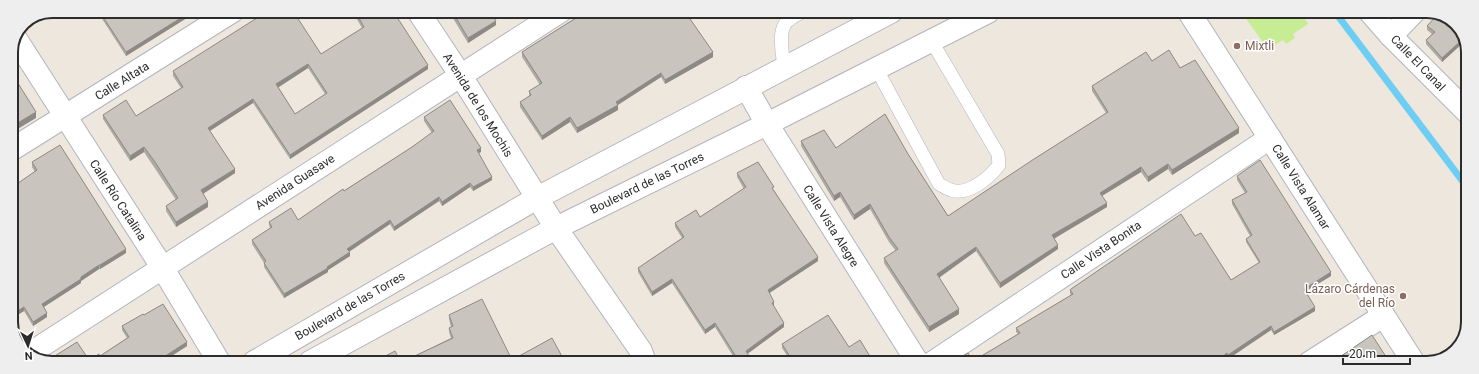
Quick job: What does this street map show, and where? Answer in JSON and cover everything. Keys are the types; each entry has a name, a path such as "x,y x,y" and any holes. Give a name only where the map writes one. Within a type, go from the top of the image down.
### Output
{"street":[{"name":"Calle Altata","path":"18,146 222,18"},
{"name":"Avenida de los Mochis","path":"423,18 461,76 556,228 642,356"},
{"name":"Avenida Guasave","path":"34,351 550,18"},
{"name":"Boulevard de las Torres","path":"264,356 537,198 880,18"},
{"name":"Boulevard de las Torres","path":"321,356 556,228 767,124 976,18"},
{"name":"Calle Vista Alamar","path":"1193,18 1409,356"},
{"name":"Calle El Canal","path":"1375,18 1391,36 1461,106"},
{"path":"1391,36 1408,18"},
{"name":"Calle Río Catalina","path":"19,44 162,267 215,356"},
{"name":"Calle Vista Alegre","path":"746,88 767,124 914,356"},
{"name":"Calle Vista Bonita","path":"943,356 1270,138"},
{"path":"1320,356 1383,316"}],"lane":[{"path":"784,68 781,39 785,24 792,18"},
{"path":"876,68 939,184 951,190 968,190 992,174 999,165 998,154 931,40"}],"green space":[{"path":"1245,18 1304,18 1308,24 1293,34 1295,38 1286,44 1283,40 1268,49"}],"building":[{"path":"104,18 181,18 126,52"},
{"path":"257,18 298,18 321,54 364,27 359,18 398,18 428,65 290,155 253,99 208,128 235,169 201,190 208,202 176,222 166,206 178,198 155,162 144,147 130,156 103,115 126,100 136,116 183,87 173,71","holes":["308,64 327,93 295,114 276,84"]},
{"path":"456,18 494,18 496,21 468,38"},
{"path":"576,18 689,18 713,52 665,80 661,73 616,102 618,105 577,128 570,117 542,136 520,102 531,95 529,91 542,83 522,52"},
{"path":"1433,19 1440,21 1453,30 1460,42 1442,58 1426,40 1435,32 1427,26"},
{"path":"1169,50 1180,68 1195,60 1239,128 1172,170 1168,164 1148,177 1141,167 1100,193 1107,203 1052,235 1058,245 1000,283 976,247 937,274 959,309 929,327 884,258 898,249 889,237 870,204 854,215 840,192 834,196 801,141 824,130 836,148 885,114 908,154 948,216 1108,112 1092,86 1146,52 1152,61"},
{"path":"18,83 36,112 18,123"},
{"path":"450,100 481,148 477,150 492,177 473,187 470,183 442,202 439,197 394,227 390,220 347,249 350,252 327,267 328,268 284,294 264,263 266,261 252,240 272,227 269,222 291,208 298,220 343,189 344,191 412,147 434,131 424,117"},
{"path":"60,145 126,249 99,265 81,277 81,279 42,304 47,313 33,322 24,307 18,311 18,183 37,170 32,162"},
{"path":"1260,160 1331,272 1304,289 1315,307 1274,332 1271,326 1228,355 1227,353 1223,356 981,356 1020,333 1016,328 1073,294 1070,290 1071,289 1181,214 1195,236 1201,233 1231,280 1260,262 1246,239 1252,235 1232,200 1247,192 1237,176"},
{"path":"758,162 774,187 772,188 818,257 768,290 774,302 772,303 784,323 746,351 749,356 733,356 735,355 715,323 705,330 672,279 652,292 638,268 684,237 675,223 696,210 700,217 746,187 737,173"},
{"path":"482,299 510,356 415,356 453,338 449,328 453,326 449,315"},
{"path":"163,304 187,342 165,356 100,356 129,337 122,326 143,314 144,315"},
{"path":"828,315 849,347 860,340 870,356 790,356 782,344"},
{"path":"1372,335 1386,356 1341,356"},
{"path":"552,338 562,356 519,356"},
{"path":"77,342 86,356 55,356"},
{"path":"395,351 398,356 385,356"},
{"path":"968,353 970,356 963,356"}],"waterway":[{"path":"1340,18 1461,179"}],"place":[{"name":"Mixtli","path":"1237,46"},
{"name":"Lázaro Cárdenas del Río","path":"1403,296"}]}
